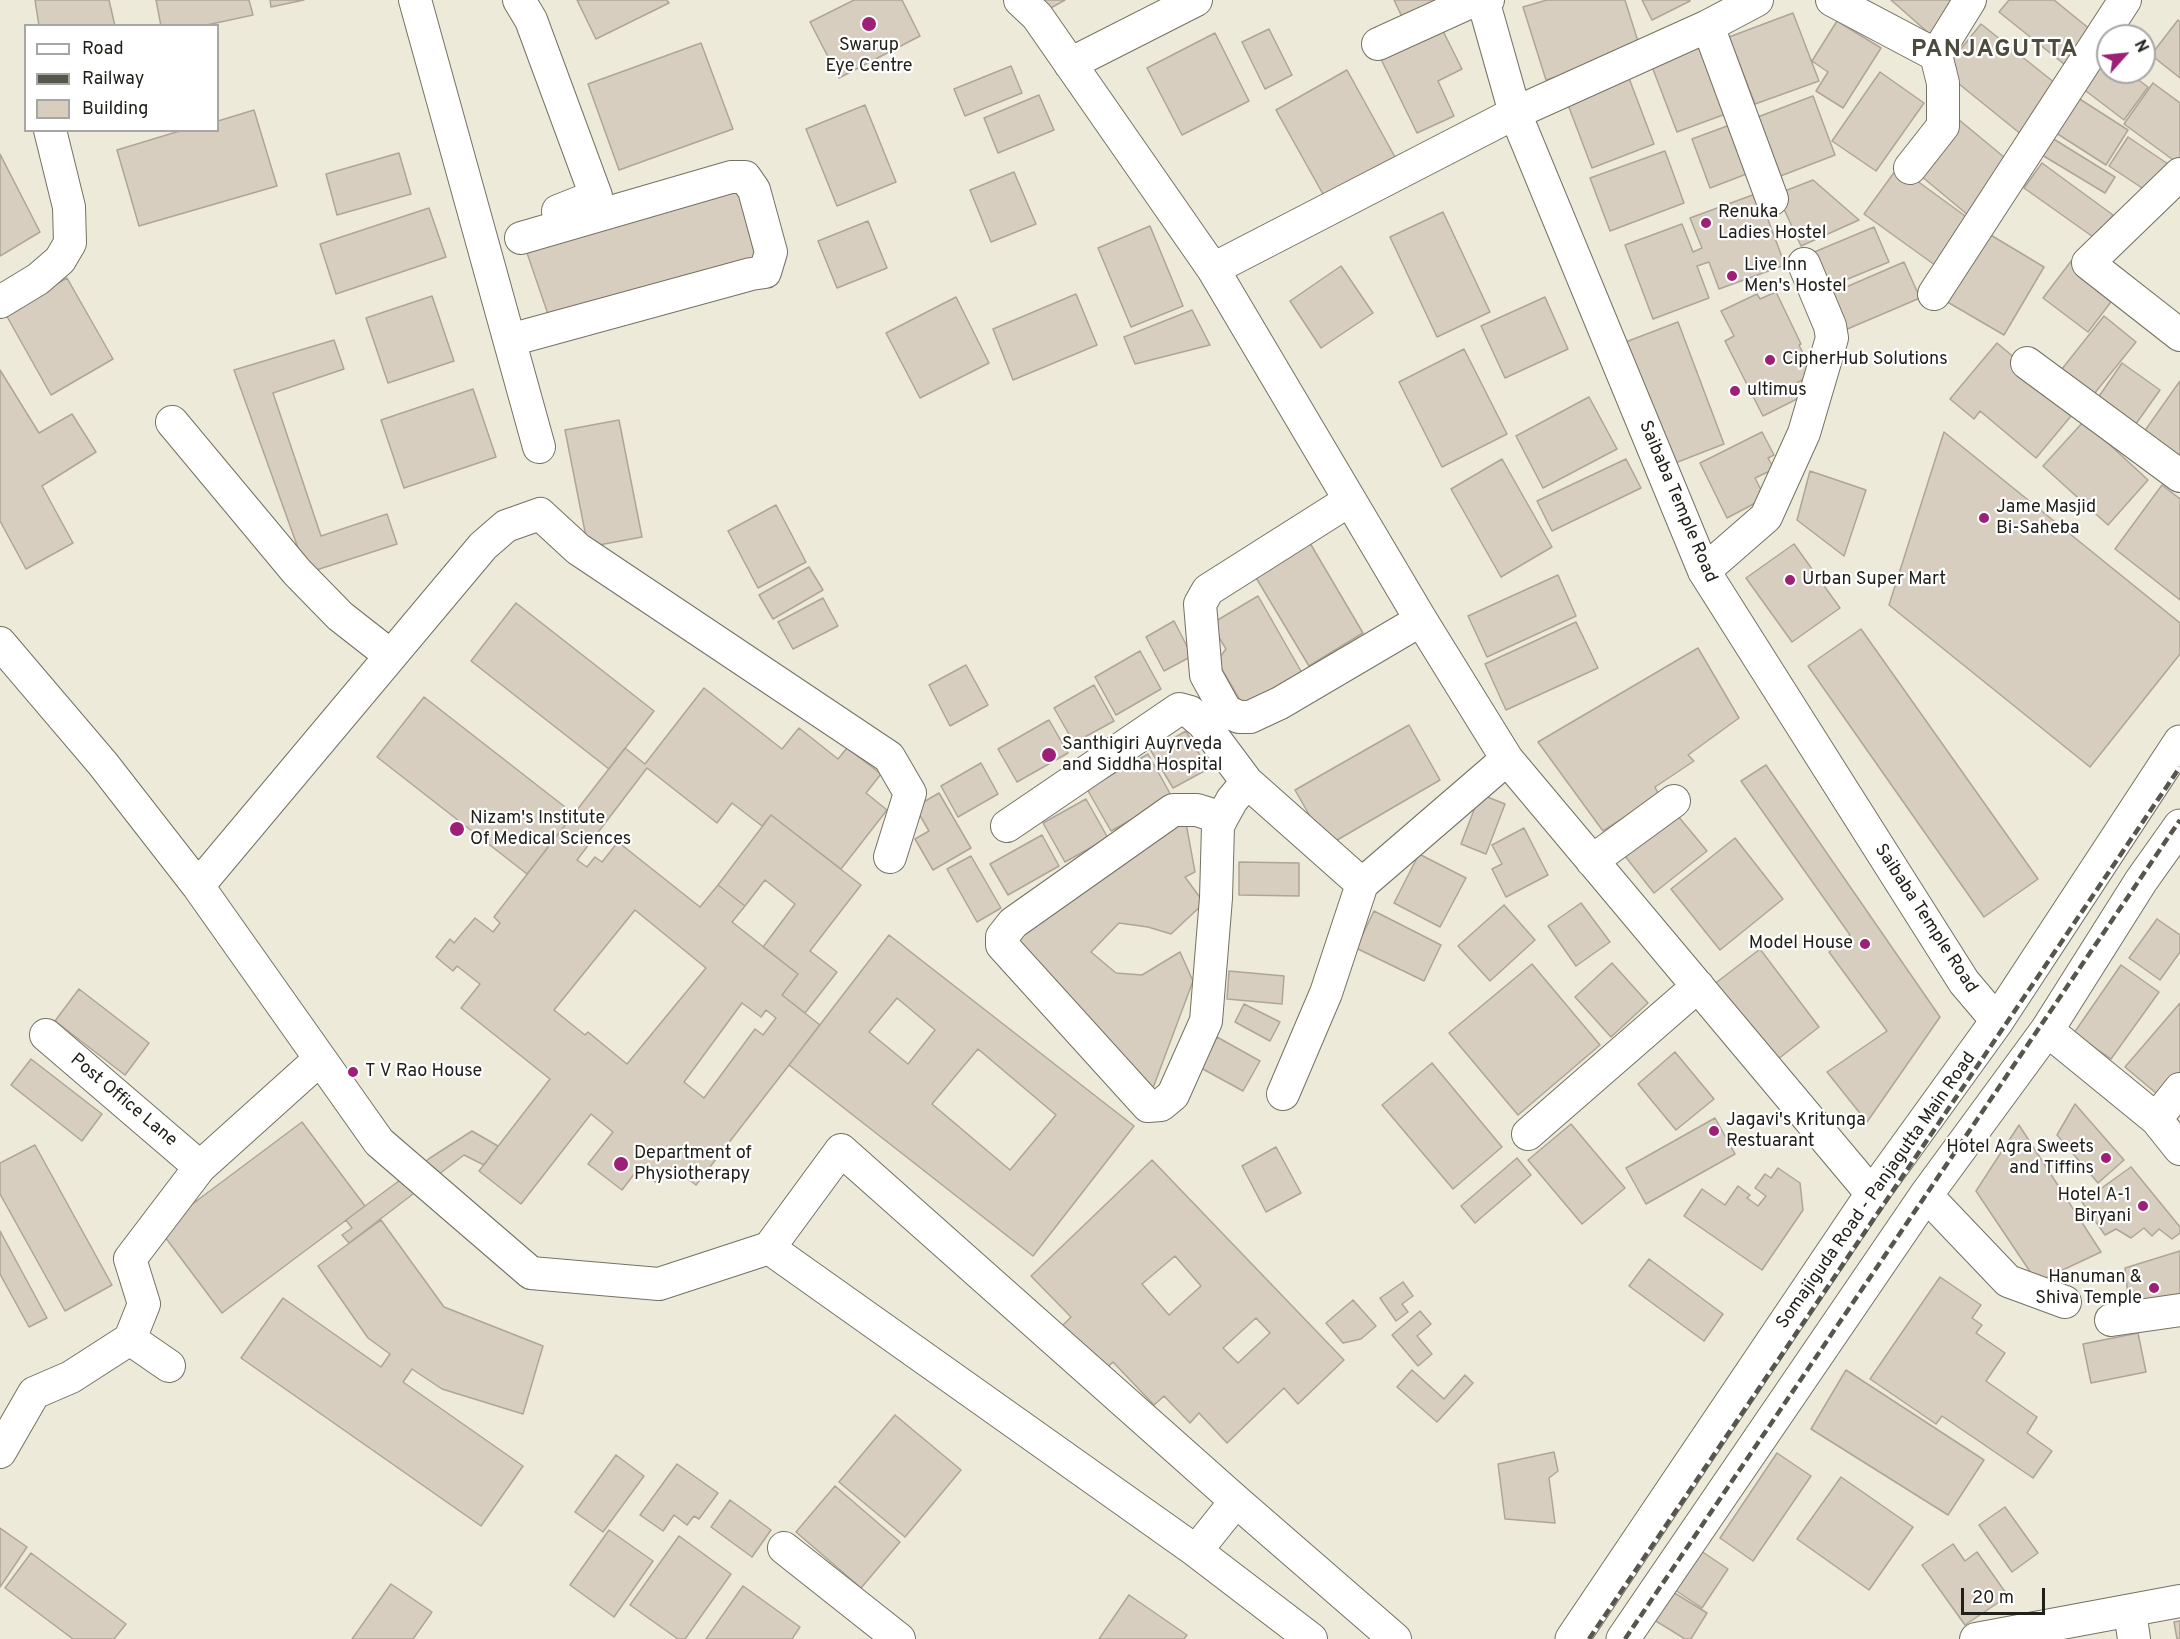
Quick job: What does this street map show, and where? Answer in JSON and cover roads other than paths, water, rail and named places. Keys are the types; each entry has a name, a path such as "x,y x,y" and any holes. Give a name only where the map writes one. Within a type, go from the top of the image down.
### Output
{"highway":[{"name":"Somajiguda Road - Panjagutta Main Road","path":"1572,1639 1872,1194 1997,1021 2180,742"},
{"path":"1623,1639 1926,1195 2047,1030 2141,881 2180,826"}],"street":[{"path":"415,0 539,447"},
{"path":"482,242 596,196 531,20 519,0"},
{"path":"1020,0 1037,16 1213,269 1421,620 1507,759 1872,1194"},
{"path":"1070,64 1196,0"},
{"path":"1213,269 1515,114 1708,26 1757,0"},
{"path":"1832,0 1936,55"},
{"path":"1910,168 1943,126 1943,83 1936,55 1970,0"},
{"path":"1934,294 2125,0"},
{"path":"1378,44 1466,4 1485,1"},
{"name":"Saibaba Temple Road","path":"1485,1 1515,114 1704,571 1964,982 1997,1021"},
{"path":"1708,26 1772,199"},
{"path":"0,302 38,279 60,260 70,243 69,207 50,132"},
{"path":"2180,174 2088,263 2180,335"},
{"path":"510,340 751,273 765,272 771,252 754,190 745,177 731,177 520,238"},
{"path":"1704,571 1766,517 1804,433 1832,338 1830,326 1804,264"},
{"path":"2027,363 2180,476"},
{"path":"172,422 297,572 340,616 391,656"},
{"path":"1350,500 1208,590 1200,604 1206,675 1226,711 1239,717 1250,717 1280,704 1421,620"},
{"path":"198,886 483,546 506,526 540,514 578,549 889,758 910,793 890,857"},
{"path":"0,643 103,764 198,886 379,1142 531,1273 659,1284 769,1248 841,1150 1395,1639"},
{"path":"1007,826 1179,709 1190,712 1203,723 1247,782 1362,884"},
{"path":"1283,1094 1326,993 1362,884 1507,759"},
{"path":"1222,818 1197,810 1173,810 1013,923 1002,937 1002,945 1148,1106 1161,1105 1173,1095 1206,1021 1216,898 1218,826 1232,800 1247,782"},
{"path":"1592,861 1674,801"},
{"path":"1528,1134 1698,986"},
{"path":"2047,1030 2156,1119 2180,1149"},
{"name":"Post Office Lane","path":"46,1035 200,1167"},
{"path":"0,1452 34,1393 71,1377 130,1339 144,1304 130,1259 200,1167 320,1059"},
{"path":"2156,1119 2180,1089"},
{"path":"1926,1195 2008,1281 2065,1302"},
{"path":"769,1248 1196,1551 1311,1639"},
{"path":"2111,1320 2180,1310"},
{"path":"130,1339 169,1366"},
{"path":"1196,1551 1236,1501"},
{"path":"784,1548 899,1639"},
{"path":"1976,1639 2132,1625 2180,1601"}],"railway":[{"path":"1589,1639 2180,767"},
{"path":"1625,1639 2180,820"}],"place":[{"name":"Swarup Eye Centre","path":"869,24"},
{"name":"Renuka Ladies Hostel","path":"1706,223"},
{"name":"Live Inn Men's Hostel","path":"1732,276"},
{"name":"CipherHub Solutions","path":"1770,360"},
{"name":"ultimus","path":"1735,391"},
{"name":"Jame Masjid Bi-Saheba","path":"1984,518"},
{"name":"Urban Super Mart","path":"1790,580"},
{"name":"Santhigiri Auyrveda and Siddha Hospital","path":"1049,755"},
{"name":"Nizam's Institute Of Medical Sciences","path":"457,829"},
{"name":"Model House","path":"1865,944"},
{"name":"T V Rao House","path":"353,1072"},
{"name":"Jagavi's Kritunga Restuarant","path":"1714,1131"},
{"name":"Hotel Agra Sweets and Tiffins","path":"2106,1158"},
{"name":"Department of Physiotherapy","path":"621,1164"},
{"name":"Hotel A-1 Biryani","path":"2143,1206"},
{"name":"Hanuman & Shiva Temple","path":"2154,1288"}],"district":[{"name":"PANJAGUTTA","path":"1995,51"}]}
